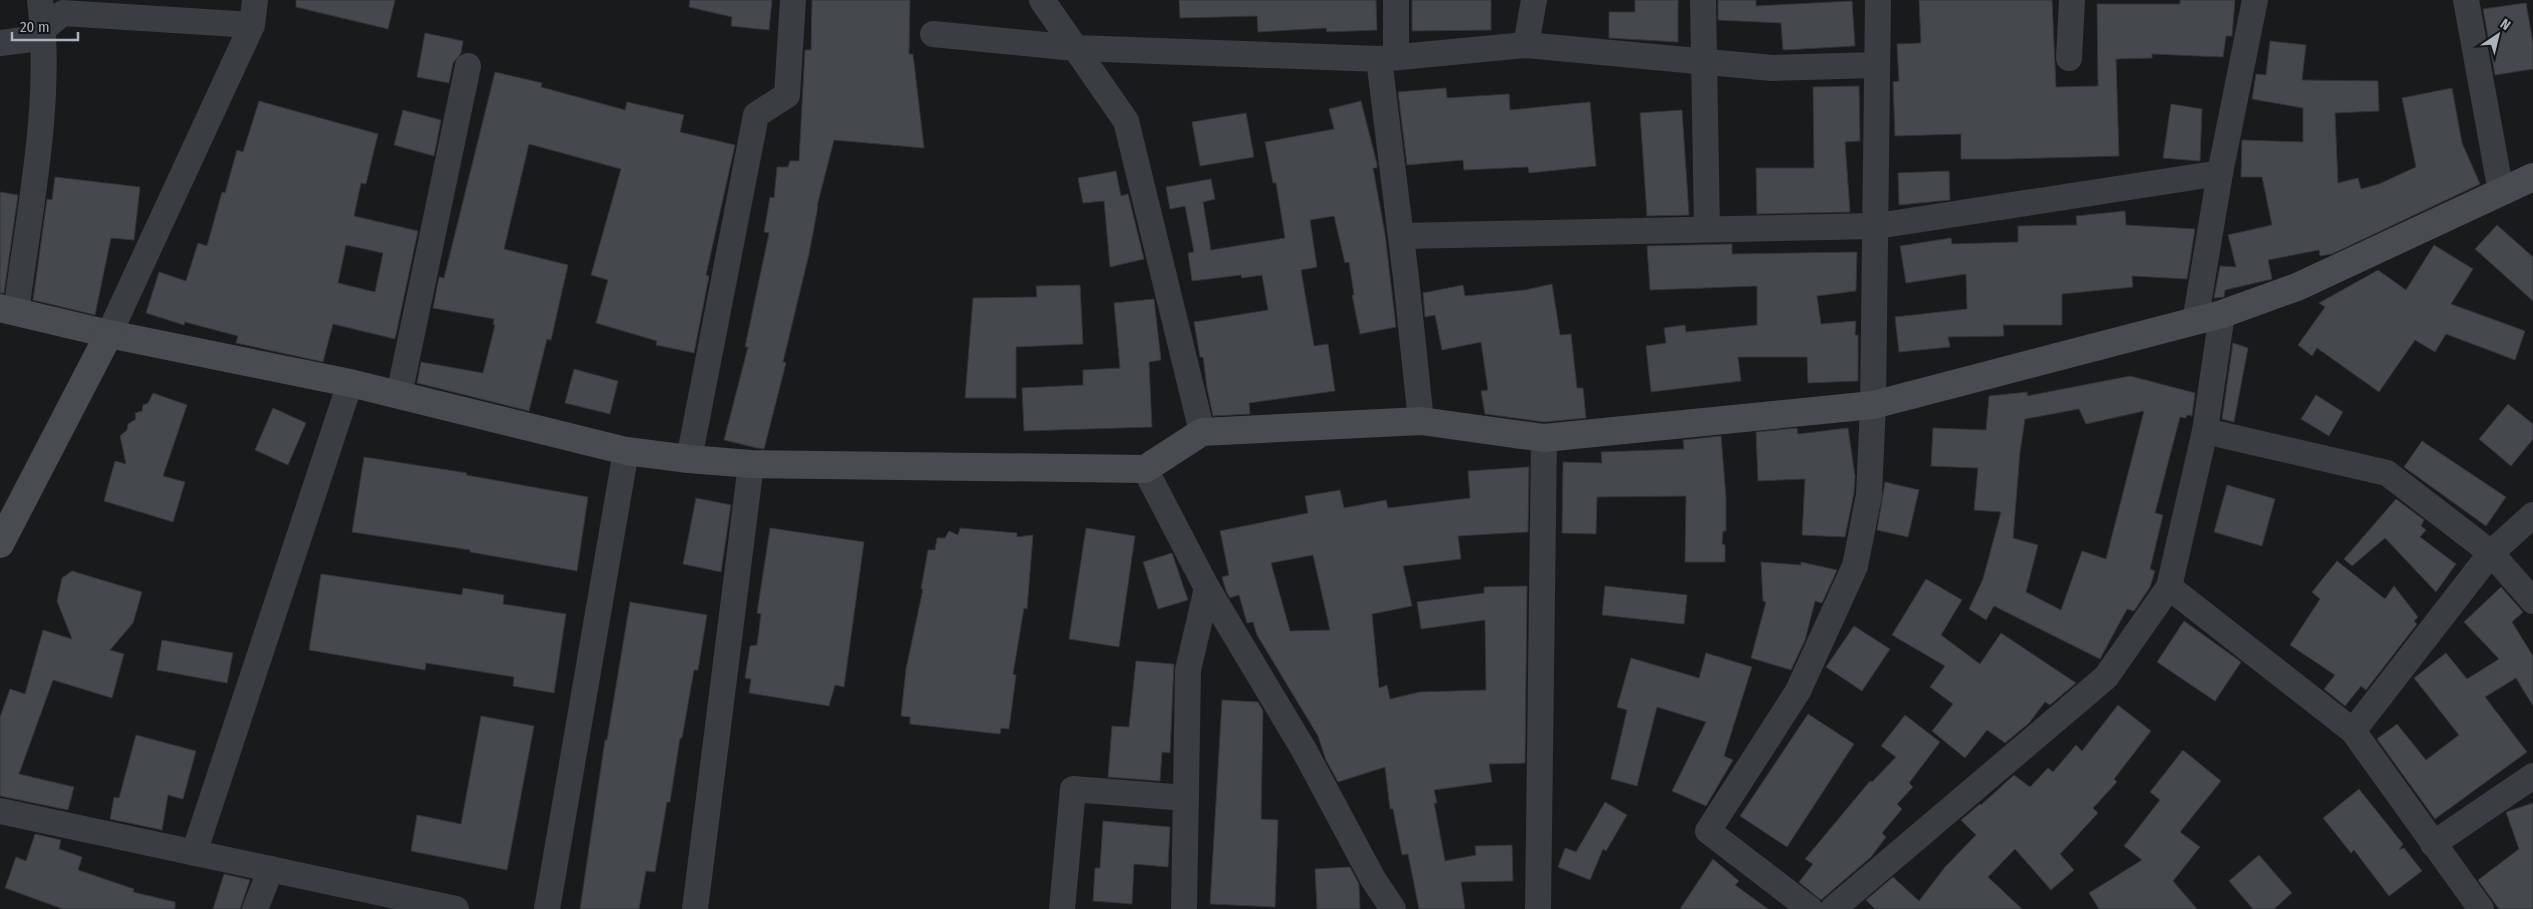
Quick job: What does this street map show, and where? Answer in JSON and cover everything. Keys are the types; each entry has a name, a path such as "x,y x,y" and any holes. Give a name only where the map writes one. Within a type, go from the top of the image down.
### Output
{"street":[{"path":"40,0 44,29 40,124 8,310 109,334 350,383 626,451 751,464 1145,470 1202,432 1421,421 1544,438 1873,405 2222,314 2297,286 2533,177"},
{"path":"689,459 756,115 787,95 793,0"},
{"path":"1042,0 1126,120 1202,432"},
{"path":"1396,0 1388,58 1401,236 1421,421"},
{"path":"1526,45 1534,0"},
{"path":"1703,0 1707,229"},
{"path":"1810,909 1708,831 1798,691 1855,566 1869,495 1873,405 1877,226 1876,65 1878,0"},
{"path":"2069,58 2072,0"},
{"path":"2195,322 2220,173 2256,0"},
{"path":"2466,0 2501,192"},
{"path":"0,43 31,39 63,13 254,12 109,334 0,544"},
{"path":"933,34 1075,48 1388,58 1526,45 1772,68 1876,65"},
{"path":"399,395 468,66"},
{"path":"1401,236 1877,226 2220,173"},
{"path":"1833,909 2106,677 2169,587 2205,431 2222,314"},
{"path":"194,853 350,383"},
{"path":"2205,431 2387,472 2492,553 2533,601"},
{"path":"1538,909 1544,438"},
{"path":"547,909 626,451"},
{"path":"695,909 751,464"},
{"path":"1145,470 1207,588 1304,750 1373,879 1393,909"},
{"path":"2353,731 2492,553 2533,515"},
{"path":"2169,587 2353,731 2481,909"},
{"path":"1184,909 1188,670 1207,588"},
{"path":"2433,844 2533,776"},
{"path":"1062,909 1073,789 1186,798"},
{"path":"0,811 456,909"},
{"path":"255,909 271,869"}],"building":[{"path":"296,0 395,0 388,29 296,7"},
{"path":"690,0 772,0 769,30 731,26 732,17 689,7"},
{"path":"812,0 910,0 909,54 913,54 924,148 834,140 817,206 809,254 783,362 786,363 764,449 724,440 748,347 745,347 769,233 764,232 770,197 774,198 777,167 788,167 790,161 799,161 805,50 811,50"},
{"path":"1179,0 1376,0 1377,30 1327,32 1326,28 1258,32 1257,16 1180,18"},
{"path":"1412,0 1491,0 1491,30 1412,31"},
{"path":"1635,0 1678,0 1678,42 1609,38 1609,12 1635,12"},
{"path":"1718,0 1756,0 1756,6 1852,1 1855,46 1783,50 1781,23 1718,20"},
{"path":"1919,0 2052,0 2056,87 2098,86 2097,4 2180,4 2180,0 2235,0 2232,36 2226,36 2223,57 2152,54 2152,58 2116,59 2119,156 1961,159 1961,134 1895,136 1893,82 1899,81 1897,44 1921,43"},
{"path":"2526,3 2533,43 2533,69 2495,75 2483,9"},
{"path":"425,33 463,41 461,53 453,63 449,83 417,77"},
{"path":"2270,41 2306,45 2302,80 2378,81 2379,111 2335,113 2338,183 2358,178 2361,189 2379,184 2416,167 2402,98 2452,88 2462,143 2480,184 2332,254 2320,256 2319,250 2268,260 2272,279 2225,290 2224,297 2214,298 2220,266 2236,267 2228,235 2272,225 2262,177 2241,177 2242,140 2303,142 2303,108 2252,99 2256,74 2266,75"},
{"path":"495,72 542,83 541,87 625,110 627,102 684,115 680,132 735,145 706,275 709,276 694,353 656,345 657,341 596,323 608,280 591,275 621,169 529,144 504,249 568,265 551,340 547,339 529,411 417,383 421,362 483,373 495,325 493,325 494,319 433,308 439,277 444,278"},
{"path":"1859,86 1860,141 1845,142 1850,212 1757,214 1756,168 1814,168 1813,87"},
{"path":"1446,88 1447,98 1509,94 1510,110 1590,102 1596,166 1529,173 1528,167 1464,170 1463,160 1407,165 1398,92"},
{"path":"259,101 378,134 366,184 361,183 354,216 418,231 395,339 333,324 323,362 236,343 238,336 185,322 184,325 146,313 159,272 186,281 198,243 207,246 222,192 225,193 237,150 243,152","holes":["346,245 383,253 375,292 338,283"]},
{"path":"1361,101 1377,164 1377,168 1373,168 1385,234 1396,327 1360,334 1352,295 1354,295 1349,262 1345,263 1334,216 1310,220 1317,267 1301,270 1314,346 1328,344 1335,391 1249,403 1250,414 1213,416 1203,357 1200,357 1194,322 1268,310 1262,275 1242,278 1241,275 1192,281 1188,253 1194,252 1185,206 1170,209 1166,187 1211,179 1215,199 1203,202 1211,250 1285,238 1276,183 1273,183 1265,142 1334,129 1329,109"},
{"path":"2171,104 2202,109 2200,161 2163,158"},
{"path":"403,110 441,120 434,156 394,145"},
{"path":"1682,110 1689,215 1647,216 1640,113"},
{"path":"1246,113 1254,157 1200,166 1192,122"},
{"path":"1116,171 1121,196 1128,194 1144,259 1110,267 1104,201 1083,203 1078,178"},
{"path":"1949,171 1950,200 1899,205 1898,173"},
{"path":"55,177 140,187 134,240 111,238 95,315 33,300 47,199 52,200"},
{"path":"0,192 18,195 4,293 0,293"},
{"path":"2125,211 2126,225 2195,229 2187,279 2132,276 2133,287 2062,294 2062,325 2003,325 2004,336 1948,337 1950,347 1899,352 1895,317 1967,309 1966,274 1906,283 1900,246 1951,238 1952,244 2018,242 2018,226 2077,225 2076,216"},
{"path":"2497,225 2533,257 2533,301 2475,249"},
{"path":"1732,244 1732,254 1857,252 1856,291 1817,296 1821,324 1856,321 1855,335 1858,335 1858,381 1808,383 1807,357 1738,357 1741,381 1651,392 1646,346 1666,343 1664,328 1685,325 1686,332 1757,325 1757,286 1650,290 1647,246"},
{"path":"2434,245 2473,269 2451,304 2525,331 2515,360 2446,334 2435,352 2415,340 2379,392 2317,348 2312,356 2298,345 2325,307 2319,303 2378,270 2406,290"},
{"path":"1552,284 1560,335 1571,334 1577,388 1583,388 1586,418 1544,422 1485,414 1481,391 1488,390 1481,342 1442,350 1435,315 1425,317 1423,293 1463,285 1465,296 1525,290"},
{"path":"1080,285 1083,344 1016,347 1016,398 965,398 973,298 1037,297 1036,286"},
{"path":"1154,299 1161,360 1149,362 1152,427 1024,431 1022,388 1083,385 1083,370 1120,368 1114,303"},
{"path":"2233,343 2248,348 2234,422 2222,419"},
{"path":"574,369 618,381 610,414 565,403"},
{"path":"2130,376 2195,393 2192,416 2180,417 2155,513 2163,515 2150,569 2155,571 2150,587 2134,611 2127,609 2100,659 1994,606 1986,620 1969,609 1983,579 2001,512 1974,510 1978,468 1931,466 1933,428 1986,430 1989,396 2028,392 2027,396","holes":["2079,409 2086,424 2144,411 2106,559 2082,551 2061,610 2026,592 2038,545 2013,538 2020,452 2025,419"]},
{"path":"153,393 187,405 163,476 185,482 173,522 104,501 115,461 126,464 120,436 127,430 128,424 136,419 135,413 142,411 143,405 148,403"},
{"path":"2316,395 2343,412 2329,436 2301,419"},
{"path":"2508,404 2533,424 2533,439 2511,466 2479,439"},
{"path":"273,408 306,423 288,465 255,450"},
{"path":"1797,428 1798,434 1848,428 1855,476 1854,493 1845,537 1802,535 1805,479 1758,481 1756,432"},
{"path":"1721,436 1726,497 1726,531 1723,531 1722,544 1725,545 1725,562 1685,562 1686,496 1597,497 1596,534 1562,533 1563,462 1602,463 1601,452 1684,449 1683,440"},
{"path":"2422,441 2506,497 2486,526 2404,467"},
{"path":"364,457 467,473 466,475 588,497 577,571 470,552 470,550 352,532"},
{"path":"1529,467 1528,532 1458,536 1461,559 1403,566 1412,606 1372,614 1379,688 1387,685 1390,699 1420,692 1486,690 1485,620 1421,629 1417,602 1484,593 1484,587 1527,586 1525,763 1489,764 1492,782 1434,790 1437,803 1434,803 1445,861 1476,855 1475,846 1512,845 1513,881 1461,882 1465,909 1419,909 1408,854 1402,855 1393,809 1390,809 1385,767 1338,782 1326,760 1318,736 1257,635 1253,622 1247,623 1239,595 1230,598 1226,591 1222,577 1229,575 1220,531 1308,513 1305,496 1340,490 1344,508 1386,500 1388,508 1470,498 1468,471","holes":["1313,555 1330,630 1290,631 1271,563"]},
{"path":"1885,482 1919,490 1908,537 1877,530"},
{"path":"2227,485 2275,499 2262,546 2214,532"},
{"path":"696,498 731,505 721,572 683,564"},
{"path":"2396,499 2424,520 2421,526 2426,530 2420,537 2456,564 2436,592 2385,538 2352,566 2344,559"},
{"path":"770,528 864,542 844,687 835,685 829,706 749,693 751,679 745,678 750,646 757,645 761,614 757,613"},
{"path":"960,528 1017,533 1017,537 1033,535 1027,609 1024,608 1013,674 1016,675 1009,729 1001,728 1000,734 910,724 910,717 901,716 906,669 923,589 921,589 928,550 935,550 937,538 945,538 949,531 958,535"},
{"path":"1086,528 1135,536 1119,647 1069,639"},
{"path":"1172,553 1188,600 1158,609 1143,562"},
{"path":"2337,561 2385,599 2394,586 2418,617 2414,621 2417,624 2366,690 2361,686 2345,706 2324,689 2335,675 2290,645 2320,599 2312,592"},
{"path":"1761,562 1801,565 1801,562 1837,570 1822,603 1815,601 1805,640 1791,670 1751,658 1766,602 1763,601"},
{"path":"72,571 142,592 133,623 110,650 124,654 112,698 53,680 19,774 74,787 68,810 0,796 0,717 10,689 25,694 43,630 72,639 57,601 62,578"},
{"path":"321,574 462,595 463,588 504,595 503,604 566,614 554,693 513,686 514,677 426,663 425,670 309,650"},
{"path":"1926,579 1962,600 1941,635 1980,664 2001,633 2076,683 2050,705 2045,702 2029,723 2005,743 1987,730 1965,758 1932,731 1953,704 1930,687 1945,666 1892,635"},
{"path":"1605,586 1687,595 1684,624 1602,615"},
{"path":"2501,587 2523,612 2512,622 2533,656 2533,706 2516,678 2485,697 2527,752 2435,819 2377,739 2397,724 2426,760 2459,735 2414,678 2446,653 2467,679 2499,659 2464,622"},
{"path":"630,602 707,615 698,670 694,670 682,738 680,738 670,802 667,802 655,872 646,871 639,909 580,909 605,740 607,740"},
{"path":"2184,621 2241,662 2215,701 2157,662"},
{"path":"1854,626 1890,649 1862,691 1826,667"},
{"path":"162,640 233,653 227,683 157,670"},
{"path":"1706,653 1752,667 1724,756 1733,760 1706,806 1672,791 1706,722 1657,707 1637,786 1611,779 1627,710 1617,707 1631,658 1699,678"},
{"path":"1136,661 1174,664 1170,753 1162,752 1160,781 1108,777 1112,726 1129,727"},
{"path":"1222,700 1258,702 1263,711 1261,819 1278,820 1275,907 1210,904"},
{"path":"2118,705 2151,731 2114,779 2117,782 2093,808 2098,813 2060,854 2074,870 2051,890 2015,849 1988,877 2022,909 1875,909 1866,900 1893,877 1919,901 1945,867 1976,835 1961,820 1981,805 2014,775 2030,787 2048,768 2053,772 2076,745 2082,751"},
{"path":"1808,714 1854,744 1787,847 1740,816"},
{"path":"1905,715 1940,742 1909,783 1913,787 1897,804 1902,809 1882,833 1886,837 1871,857 1821,900 1799,882 1813,864 1805,859 1870,781 1872,782 1896,757 1881,746"},
{"path":"481,716 534,726 507,870 411,851 417,815 461,824"},
{"path":"136,735 196,751 183,799 168,795 162,830 110,819 114,797 119,798"},
{"path":"2183,750 2221,781 2180,832 2200,847 2173,881 2197,909 2099,909 2089,893 2142,860 2124,846 2160,800 2150,792"},
{"path":"2359,789 2403,844 2399,850 2404,848 2422,871 2389,896 2354,850 2351,853 2323,818"},
{"path":"1605,802 1627,815 1606,851 1603,849 1590,880 1558,867 1565,848 1576,852"},
{"path":"2533,803 2533,909 2499,909 2478,880 2519,849 2506,812"},
{"path":"1103,821 1170,827 1168,867 1134,864 1132,904 1093,901 1095,868 1100,868"},
{"path":"35,834 61,840 59,849 82,857 78,870 134,889 133,892 175,902 175,909 63,909 5,888 16,857 26,861"},
{"path":"2259,855 2292,893 2274,909 2253,909 2229,881"},
{"path":"1713,859 1739,881 1735,885 1768,909 1680,909"},
{"path":"1350,867 1359,884 1360,909 1317,909 1315,869"},
{"path":"224,874 250,880 240,909 213,909"}]}
